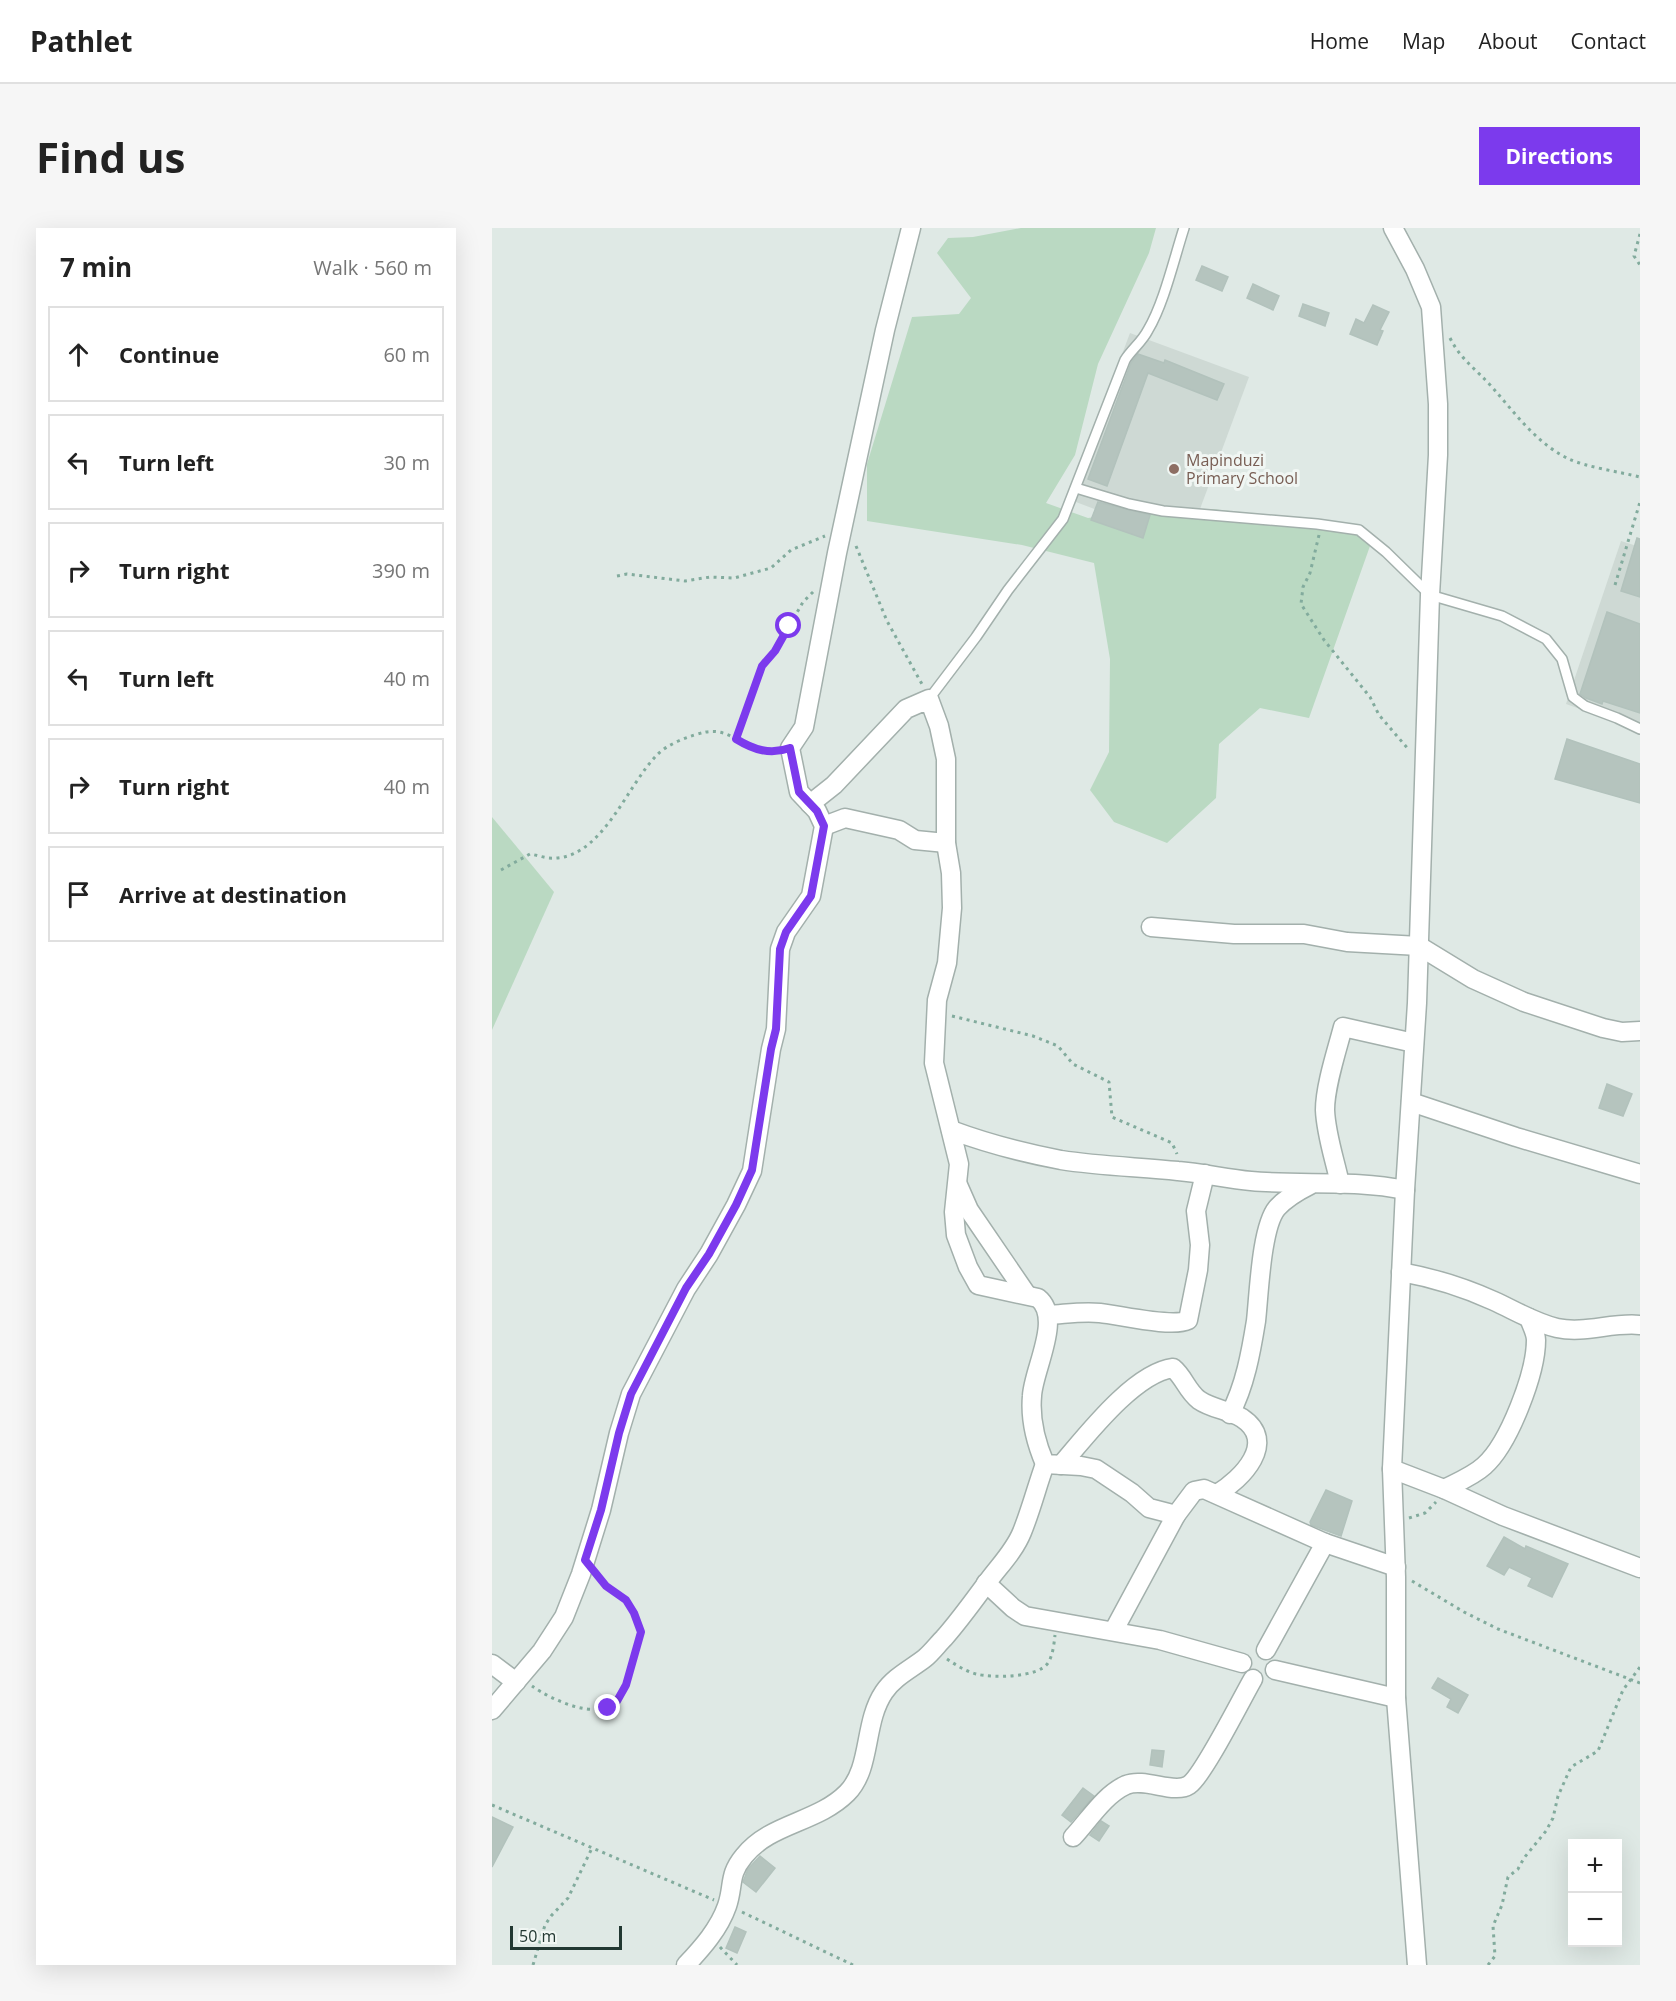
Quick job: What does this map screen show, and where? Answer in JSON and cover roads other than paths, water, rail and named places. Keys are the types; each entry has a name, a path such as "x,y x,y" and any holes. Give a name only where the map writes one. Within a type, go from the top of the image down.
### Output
{"street":[{"path":"492,1710 542,1651 564,1617 601,1510 619,1433 631,1394 686,1288 709,1254 736,1205 752,1170 776,1029 780,949 786,932 811,896 824,826 817,811 799,792 790,748 804,727 885,330 910,228"},
{"path":"1394,228 1431,307 1438,404 1419,946 1392,1469 1396,1572 1396,1698 1417,1965"},
{"path":"810,804 834,784 906,709 929,699 939,726 946,759 946,843 951,873 952,908 950,941 936,1013 934,1063 959,1164 954,1212 956,1235 976,1282 983,1288 1027,1295 1042,1302 1048,1315 1047,1337 1032,1394 1031,1416 1053,1464"},
{"path":"824,826 845,818 899,830 915,840 946,843"},
{"path":"1151,927 1234,934 1304,934 1347,942 1419,946 1473,980 1524,1002 1603,1028 1622,1032 1640,1031"},
{"path":"1340,1184 1326,1122 1325,1107 1343,1026 1414,1043"},
{"path":"1411,1102 1516,1137 1640,1174"},
{"path":"951,1130 976,1140 1060,1160 1200,1173 1249,1181 1310,1185 1381,1185 1405,1190"},
{"path":"1048,1315 1077,1312 1159,1321 1188,1320 1198,1270 1200,1245 1196,1211 1200,1173"},
{"path":"957,1184 969,1210 1027,1295"},
{"path":"1230,1414 1243,1385 1255,1324 1262,1259 1269,1224 1275,1210 1280,1205 1310,1185"},
{"path":"1401,1272 1456,1285 1557,1328 1574,1330 1628,1324 1640,1325"},
{"path":"1444,1489 1470,1476 1485,1465 1503,1443 1531,1372 1536,1338 1529,1318"},
{"path":"686,1965 709,1938 727,1905 732,1873 756,1841 820,1813 836,1803 855,1783 860,1773 872,1720 883,1694 897,1678 927,1656 972,1604 1009,1556 1053,1464 1121,1399 1150,1378 1173,1368 1179,1373 1193,1396 1205,1404 1239,1416 1253,1428 1257,1435 1258,1445 1252,1460 1238,1478 1217,1494"},
{"path":"1053,1464 1096,1469 1132,1493 1149,1508 1176,1515"},
{"path":"1392,1469 1444,1489 1503,1516 1640,1568"},
{"path":"1114,1630 1176,1515 1194,1491 1204,1489 1217,1494 1272,1521 1396,1572"},
{"path":"1266,1650 1325,1543"},
{"path":"986,1583 1025,1616 1114,1630 1179,1644 1242,1663"},
{"path":"1257,1648 1272,1654 1275,1670 1270,1677 1263,1680 1253,1679 1243,1672 1242,1663 1245,1655 1257,1648"},
{"path":"492,1664 517,1680"},
{"path":"1275,1670 1396,1698"},
{"path":"1073,1837 1105,1801 1126,1785 1145,1783 1181,1788 1189,1785 1206,1761 1253,1679"}],"lane":[{"path":"929,699 1008,590 1064,519 1125,360 1150,328 1184,228"},
{"path":"1076,488 1129,504 1163,511 1322,524 1359,530 1430,595 1502,616 1546,639 1562,659 1573,697 1585,706 1640,729"}],"place":[{"name":"Mapinduzi Primary School","path":"1174,469"}]}
